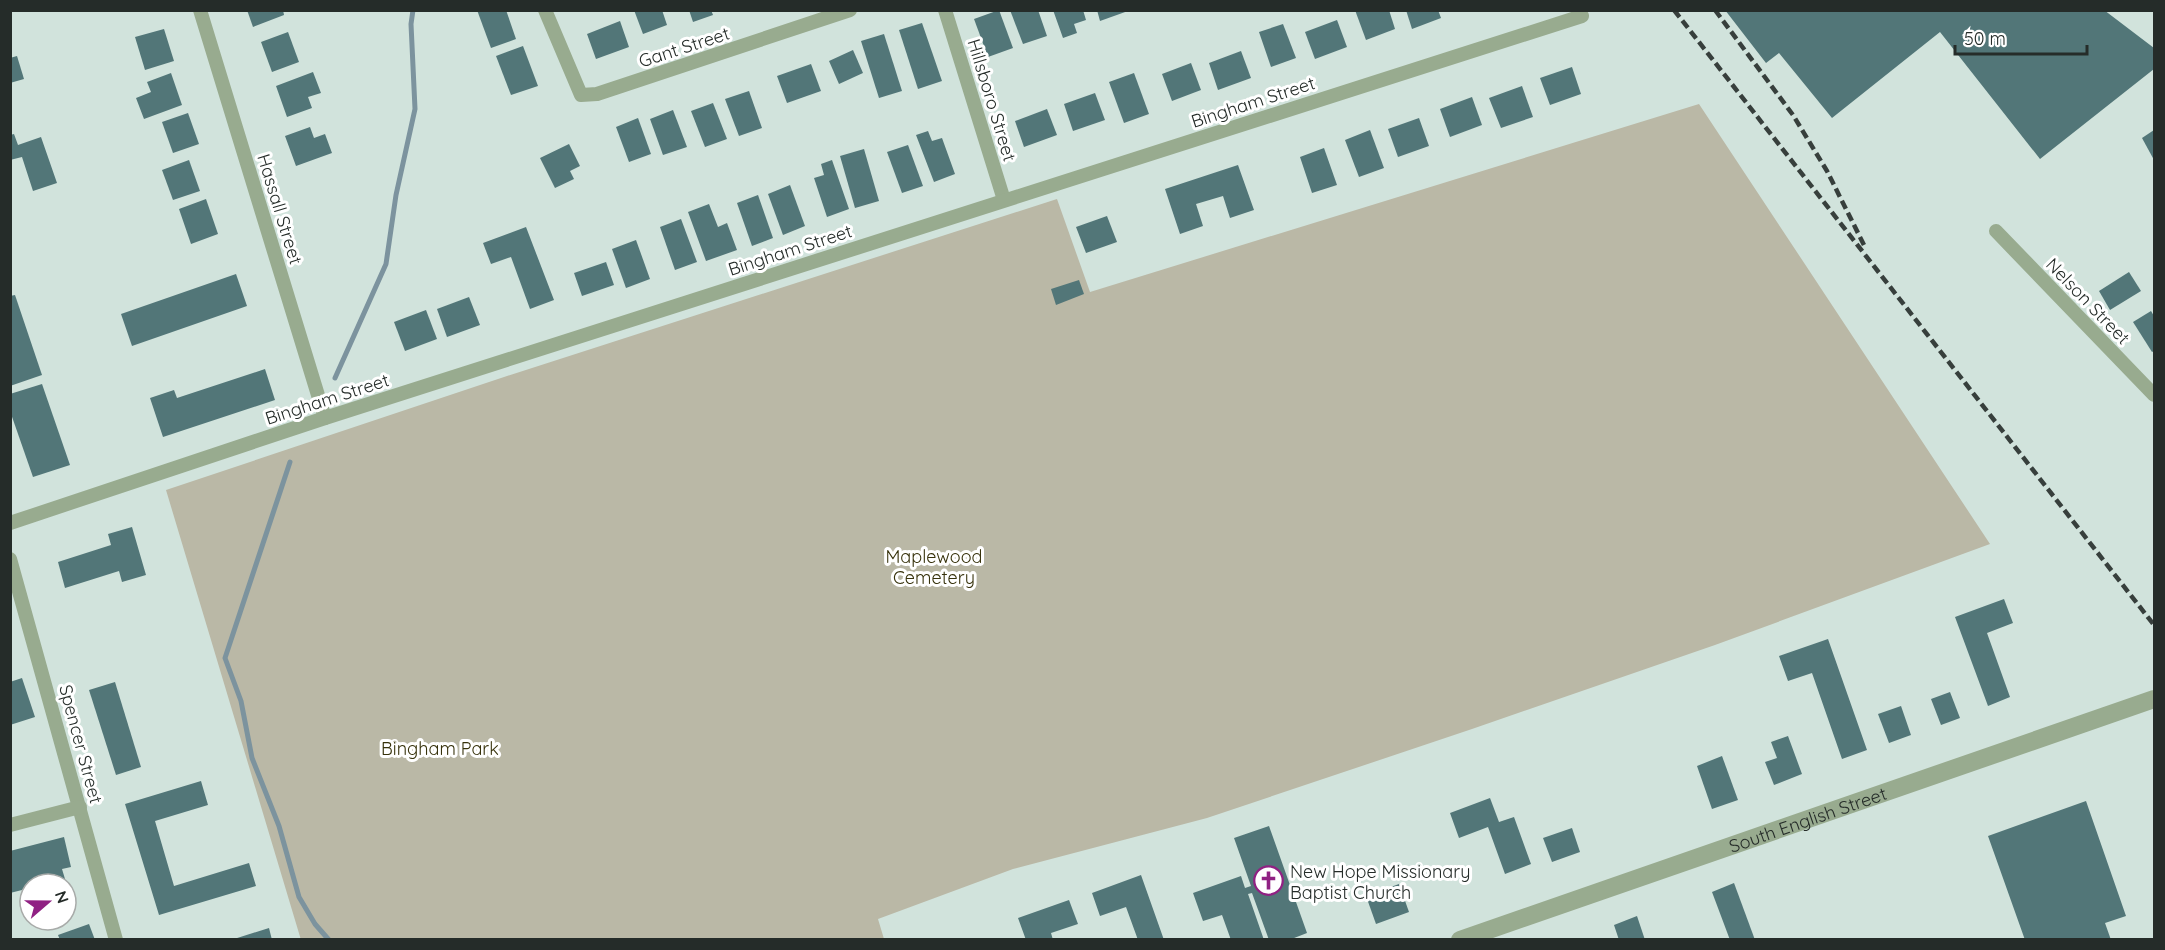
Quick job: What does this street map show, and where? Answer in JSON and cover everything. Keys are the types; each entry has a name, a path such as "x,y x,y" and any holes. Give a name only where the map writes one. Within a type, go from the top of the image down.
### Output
{"street":[{"name":"Hassall Street","path":"201,10 325,418"},
{"name":"Gant Street","path":"545,10 581,95 597,94 850,10"},
{"name":"Hillsboro Street","path":"945,10 1004,200"},
{"name":"Bingham Street","path":"10,523 325,418 1580,13"},
{"name":"Nelson Street","path":"1996,231 2151,388"},
{"name":"Spencer Street","path":"10,559 116,939"},
{"name":"South English Street","path":"1460,939 2154,699"},
{"path":"10,825 80,807"}],"green space":[{"name":"Maplewood Cemetery","path":"1699,104 1990,544 1715,645 1207,818 1013,869 878,919 884,939 301,940 166,490 507,376 1057,199 1090,292"}],"building":[{"path":"247,10 283,10 284,15 253,27"},
{"path":"477,10 506,10 516,39 491,48"},
{"path":"634,10 662,10 667,25 643,34"},
{"path":"689,10 711,10 713,15 693,22"},
{"path":"999,10 1013,48 988,57 974,19"},
{"path":"1010,10 1038,10 1047,36 1023,44"},
{"path":"1053,10 1083,10 1086,20 1074,24 1077,33 1063,38"},
{"path":"1097,10 1128,10 1128,11 1100,21"},
{"path":"1355,10 1389,10 1395,29 1366,40"},
{"path":"1406,10 1438,10 1441,18 1412,29"},
{"path":"1725,10 2104,10 2154,48 2154,69 2040,159 1940,32 1832,118 1779,53 1766,63"},
{"path":"1337,20 1347,47 1315,59 1305,32"},
{"path":"620,21 629,47 596,59 587,34"},
{"path":"922,23 942,81 918,89 899,30"},
{"path":"1283,24 1296,58 1271,67 1259,32"},
{"path":"164,29 174,61 145,70 135,37"},
{"path":"288,32 299,62 272,72 261,42"},
{"path":"884,34 902,91 879,98 861,41"},
{"path":"523,46 538,86 511,95 496,56"},
{"path":"853,50 863,73 839,84 829,61"},
{"path":"1241,51 1251,78 1218,90 1209,63"},
{"path":"17,56 24,79 10,83 10,58"},
{"path":"1191,63 1201,90 1172,101 1162,74"},
{"path":"811,64 821,91 787,103 777,76"},
{"path":"1572,67 1581,94 1550,105 1540,78"},
{"path":"313,72 321,93 308,97 312,108 287,117 276,86"},
{"path":"171,73 182,105 144,119 136,98 151,92 147,82"},
{"path":"1134,73 1149,114 1124,123 1109,82"},
{"path":"1522,86 1533,117 1501,128 1489,98"},
{"path":"749,91 762,128 739,136 725,99"},
{"path":"1095,93 1105,120 1073,131 1064,104"},
{"path":"1472,97 1482,125 1450,137 1440,109"},
{"path":"713,103 727,139 705,147 691,111"},
{"path":"1047,109 1057,135 1024,147 1015,121"},
{"path":"673,110 687,147 663,155 650,119"},
{"path":"188,113 199,144 173,153 162,122"},
{"path":"638,118 651,154 629,162 616,127"},
{"path":"1419,118 1429,146 1398,157 1388,129"},
{"path":"310,127 314,138 325,134 332,153 296,166 285,136"},
{"path":"1370,130 1384,168 1359,177 1345,140"},
{"path":"2154,130 2154,160 2142,138"},
{"path":"928,131 932,141 942,138 955,174 934,182 916,135"},
{"path":"14,134 18,145 41,137 57,183 33,191 22,157 10,160 10,135"},
{"path":"569,144 580,166 570,171 574,179 555,188 540,158"},
{"path":"908,145 923,186 902,193 887,152"},
{"path":"1324,148 1337,185 1312,193 1300,157"},
{"path":"864,149 879,201 855,208 840,156"},
{"path":"189,160 200,191 173,200 162,170"},
{"path":"832,160 849,209 827,217 814,178 824,175 821,164"},
{"path":"1238,165 1254,210 1230,218 1223,196 1196,204 1203,226 1180,234 1165,189"},
{"path":"790,185 805,226 783,235 768,194"},
{"path":"758,195 773,238 752,246 737,203"},
{"path":"206,199 218,234 191,244 179,209"},
{"path":"709,204 718,227 727,223 737,250 706,261 688,212"},
{"path":"1107,216 1117,242 1086,253 1076,227"},
{"path":"681,219 697,262 675,270 660,227"},
{"path":"526,227 554,300 530,309 511,257 491,264 483,243"},
{"path":"636,240 650,279 626,288 612,249"},
{"path":"606,262 614,285 582,296 574,273"},
{"path":"2129,272 2141,291 2110,310 2099,291"},
{"path":"236,274 247,306 132,346 121,314"},
{"path":"1079,280 1084,294 1056,305 1051,289"},
{"path":"15,295 42,375 10,386 10,296"},
{"path":"469,297 480,325 447,337 437,309"},
{"path":"426,310 437,339 405,351 394,322"},
{"path":"2151,311 2154,316 2154,351 2152,352 2133,322"},
{"path":"265,369 275,400 163,437 150,398 174,390 177,398"},
{"path":"42,384 70,465 33,477 10,411 10,394"},
{"path":"132,527 146,575 122,582 119,571 65,588 58,562 111,545 108,534"},
{"path":"2004,599 2013,623 1987,633 2010,697 1988,706 1955,617"},
{"path":"1828,639 1867,750 1842,759 1812,673 1788,681 1779,656"},
{"path":"22,678 35,717 10,725 10,682"},
{"path":"115,682 141,767 116,775 89,690"},
{"path":"1950,692 1960,718 1941,725 1931,699"},
{"path":"1901,706 1911,735 1889,743 1878,714"},
{"path":"1788,736 1802,774 1774,785 1765,762 1777,758 1771,742"},
{"path":"1722,756 1738,800 1712,809 1697,766"},
{"path":"201,781 208,805 155,821 174,886 249,863 256,886 159,915 125,804"},
{"path":"1490,798 1499,822 1514,817 1531,864 1505,874 1488,827 1459,838 1450,813"},
{"path":"2086,801 2126,916 2105,923 2111,940 2025,940 1988,836"},
{"name":"New Hope Missionary Baptist Church","path":"1269,826 1307,933 1289,940 1269,940 1252,893 1248,894 1264,940 1231,940 1222,915 1203,921 1193,893 1241,876 1245,888 1251,886 1234,838"},
{"path":"1572,828 1580,852 1552,862 1543,838"},
{"path":"64,837 71,867 62,869 63,872 18,872 18,891 10,893 10,851"},
{"path":"1141,875 1164,940 1138,940 1126,907 1100,916 1092,893"},
{"path":"1734,883 1755,940 1730,940 1712,892"},
{"path":"1399,884 1409,912 1376,924 1366,896"},
{"path":"1069,900 1078,924 1051,933 1053,940 1026,940 1018,918"},
{"path":"1637,916 1645,940 1619,940 1614,925"},
{"path":"89,924 95,940 60,940 58,935 78,932 78,928"},
{"path":"269,928 272,940 234,939"}],"waterway":[{"path":"335,378 386,264 396,195 415,109 411,24 413,10"},
{"path":"290,462 225,658 241,701 252,758 279,826 299,897 315,924 329,940"}],"railway":[{"path":"1674,10 2154,625"},
{"path":"1715,10 1793,115 1827,171 1864,245"}],"place":[{"name":"New Hope Missionary Baptist Church","path":"1269,881"}],"park label":[{"name":"Bingham Park","path":"440,748"}]}
